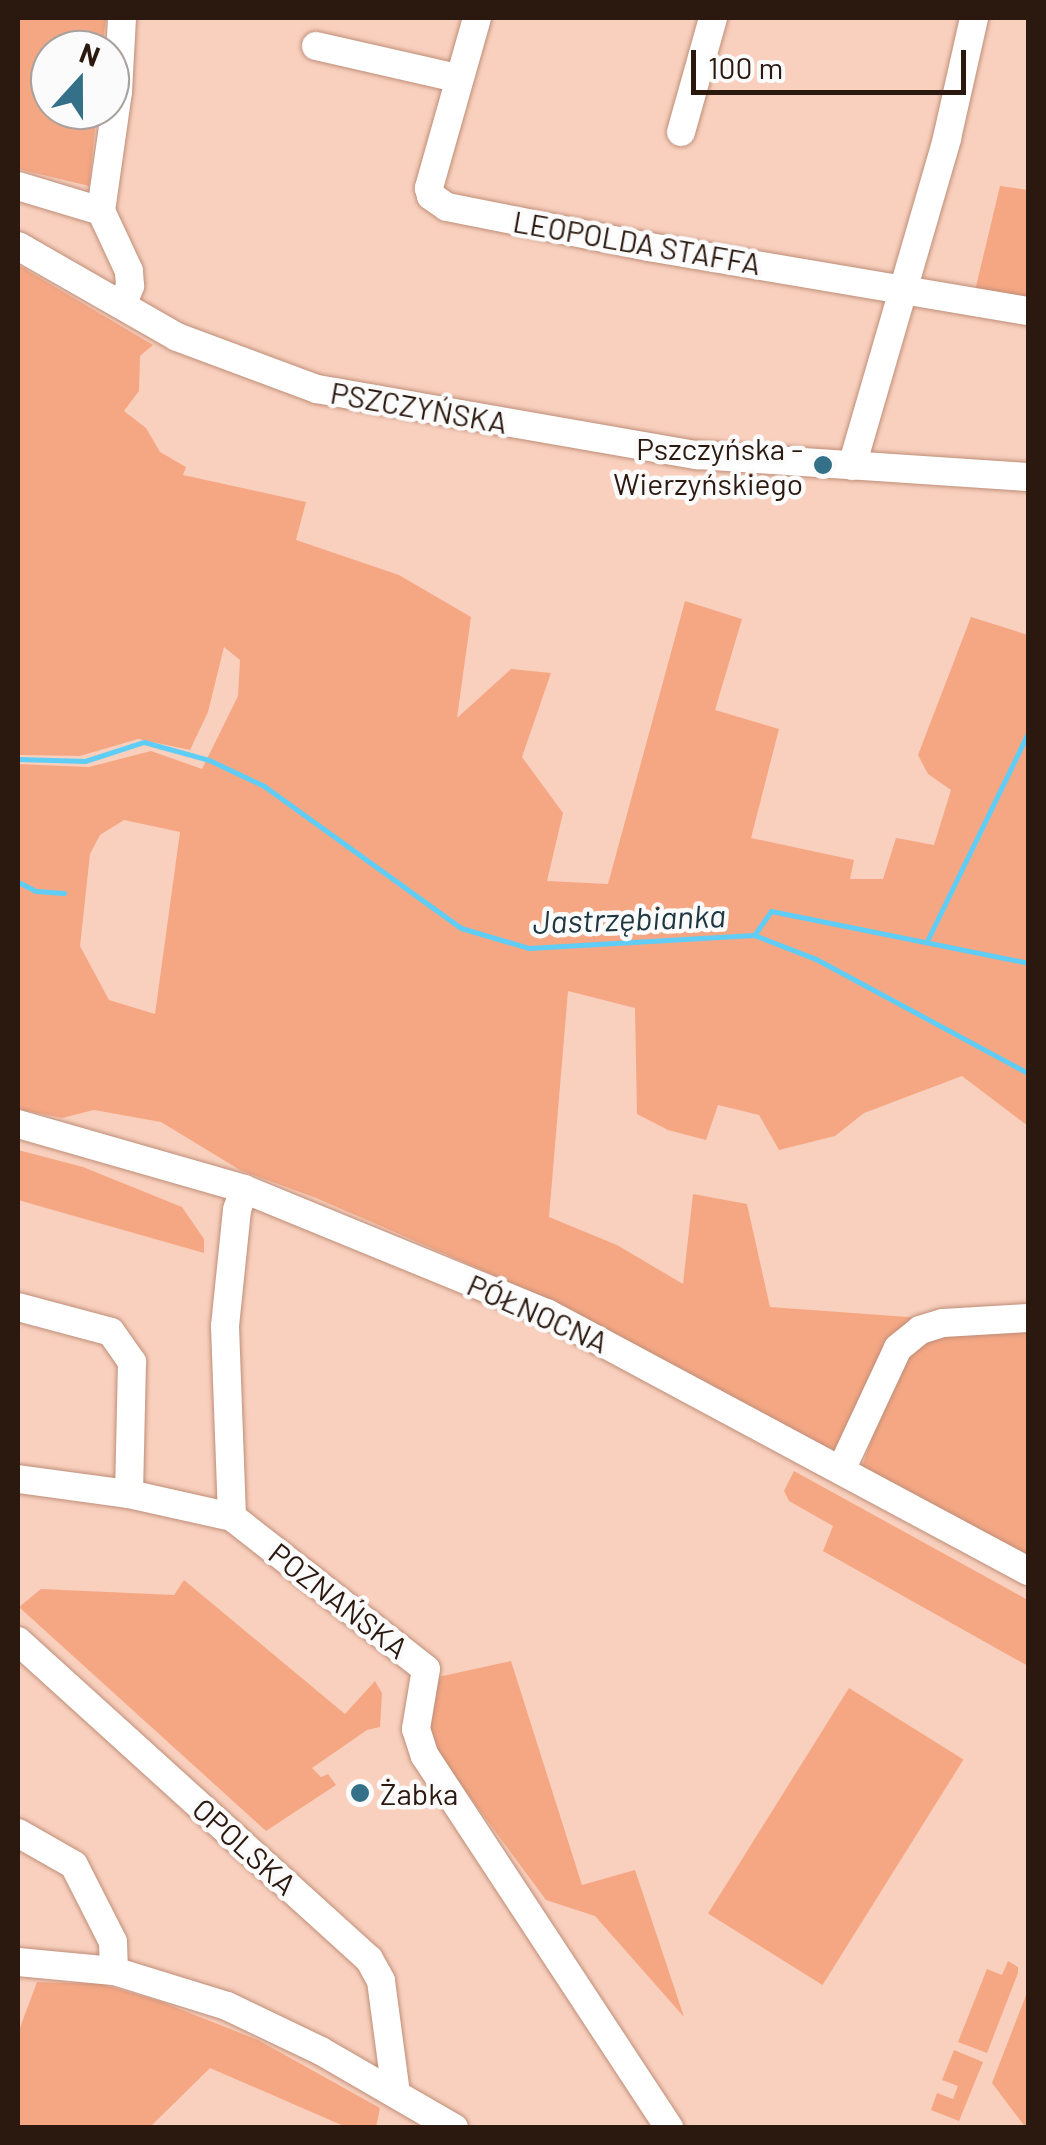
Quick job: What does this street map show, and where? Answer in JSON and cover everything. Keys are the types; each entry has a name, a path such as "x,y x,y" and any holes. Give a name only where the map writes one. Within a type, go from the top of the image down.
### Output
{"street":[{"path":"122,18 118,92 102,211 128,271 130,286 122,305"},
{"name":"LEOPOLDA STAFFA","path":"477,18 429,188 431,196 447,207 649,247 1028,311"},
{"path":"681,132 713,18"},
{"path":"852,466 946,138 974,18"},
{"path":"316,46 457,78"},
{"path":"18,186 102,211"},
{"name":"PSZCZYŃSKA","path":"18,246 228,360 317,389 697,455 1028,477"},
{"name":"PÓŁNOCNA","path":"18,1124 244,1189 547,1313 1028,1571"},
{"path":"18,1478 129,1494 232,1516 225,1326 237,1210 244,1189"},
{"path":"18,1307 111,1332 132,1362 129,1494"},
{"path":"842,1468 898,1348 920,1330 943,1323 1028,1318"},
{"name":"POZNAŃSKA","path":"232,1516 426,1668 416,1729 424,1756 669,2128"},
{"name":"OPOLSKA","path":"18,1641 369,1960 381,1982 396,2094"},
{"path":"18,1834 74,1865 113,1942 114,1970"},
{"path":"18,1962 114,1970 263,2022 454,2128"}],"shaded area":[{"path":"18,18 106,18 104,30 30,30 30,130 95,130 89,186 18,169"},
{"path":"1000,186 1028,190 1028,305 974,295"},
{"path":"18,265 153,345 140,356 139,391 124,411 146,428 160,452 186,467 183,475 306,502 296,540 399,575 471,617 457,718 511,669 551,673 522,757 563,813 547,881 608,884 685,601 742,619 715,710 779,729 751,838 854,860 850,879 883,879 896,838 934,845 951,790 928,774 918,755 971,617 1028,635 1028,1126 962,1076 864,1113 835,1136 779,1150 759,1115 718,1105 706,1140 668,1130 637,1114 635,1008 568,991 549,1217 617,1245 683,1284 693,1194 747,1204 770,1307 922,1318 836,1454 528,1290 316,1198 240,1170 161,1122 94,1110 62,1118 18,1109 18,764 89,767 151,751 202,769 238,696 240,660 224,647 208,712 190,750 138,739 80,756 18,755","holes":["124,820 180,832 155,1014 109,1000 80,946 90,854 100,835"]},
{"path":"18,1150 83,1167 182,1207 204,1239 204,1253 18,1200"},
{"path":"1028,1324 1028,1556 862,1467 903,1349 931,1332"},
{"path":"794,1471 1028,1600 1028,1666 823,1551 833,1526 789,1501 784,1491"},
{"path":"184,1580 345,1714 375,1681 382,1693 380,1727 367,1730 312,1768 321,1777 328,1774 336,1785 266,1831 19,1607 41,1589 174,1595"},
{"path":"511,1661 582,1885 635,1870 684,2017 595,1916 546,1900 438,1754 426,1714 438,1677"},
{"path":"849,1688 963,1760 823,1985 708,1914"},
{"path":"1008,1961 1018,1967 1018,1973 987,2053 958,2042 987,1969 1002,1975"},
{"path":"37,1982 101,1984 162,2002 258,2040 380,2108 376,2127 346,2127 210,2068 150,2127 18,2127 18,2033"},
{"path":"1028,1990 1028,2127 1026,2128 992,2083"},
{"path":"954,2050 983,2062 959,2121 931,2110 937,2093 953,2099 958,2086 942,2080"}],"waterway":[{"path":"927,941 1028,733"},
{"name":"Jastrzębianka","path":"18,759 85,761 144,742 209,760 264,786 461,928 529,948 754,935 816,959 1028,1073"},
{"path":"18,882 36,891 64,893"},
{"path":"755,934 771,911 1028,963"}],"place":[{"name":"Pszczyńska - Wierzyńskiego","path":"823,465"},
{"name":"Żabka","path":"360,1793"}]}
